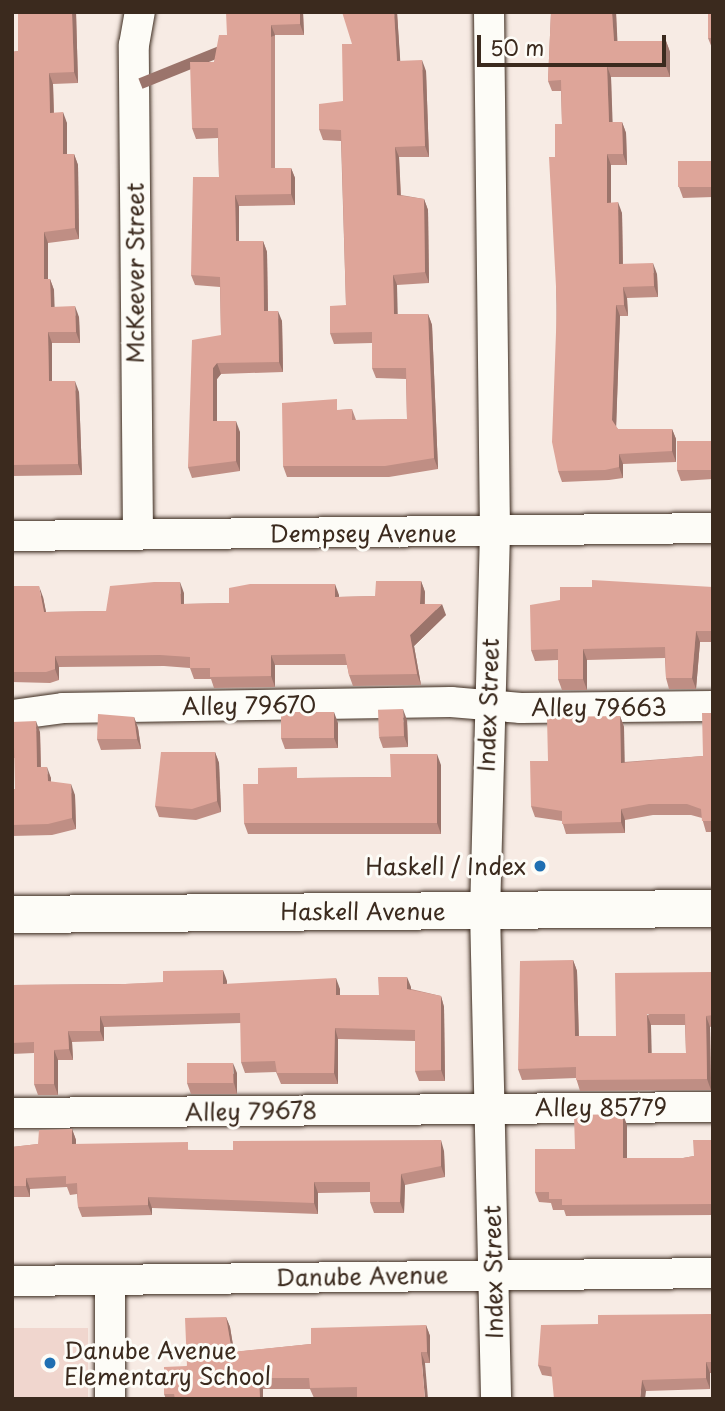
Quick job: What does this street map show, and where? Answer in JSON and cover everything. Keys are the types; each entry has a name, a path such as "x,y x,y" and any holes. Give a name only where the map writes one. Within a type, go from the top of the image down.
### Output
{"main road":[{"name":"Haskell Avenue","path":"12,914 713,908"}],"street":[{"name":"McKeever Street","path":"138,535 134,45 140,12"},
{"name":"Index Street","path":"489,12 495,532 486,705 485,910 496,1399"},
{"name":"Dempsey Avenue","path":"12,536 713,528"},
{"name":"Alley 79663","path":"486,705 713,706"},
{"name":"Alley 79670","path":"12,715 77,708 486,705"},
{"name":"Alley 85779","path":"489,1108 713,1107"},
{"name":"Alley 79678","path":"12,1113 489,1108"},
{"name":"Danube Avenue","path":"12,1281 494,1273 713,1273"},
{"path":"110,1280 110,1399"}],"shaded area":[{"name":"Danube Avenue Elementary School","path":"12,1328 88,1328 88,1399 12,1399"}],"building":[{"path":"18,12 72,12 74,72 49,73 50,113 63,112 63,154 74,154 75,228 44,232 44,279 50,279 51,307 75,306 76,332 48,332 49,381 75,381 78,464 12,465 12,52 18,51"},
{"path":"226,12 300,12 300,24 271,25 271,168 291,168 291,194 235,195 236,241 263,241 264,311 278,311 279,362 217,363 213,368 213,421 236,421 236,461 188,467 192,340 221,335 220,277 191,275 193,177 219,177 218,128 192,128 190,62 214,62 219,35 227,35"},
{"path":"342,12 394,12 397,61 422,60 425,146 395,147 397,195 424,199 425,272 393,275 394,314 428,314 434,458 385,466 283,466 282,403 337,399 337,410 352,409 352,420 407,419 406,368 372,368 372,332 330,333 330,306 346,305 341,130 319,129 319,104 343,101 342,44 352,44"},
{"path":"551,12 612,12 614,41 666,41 666,66 607,66 609,122 622,122 623,154 607,154 607,203 618,202 619,264 653,263 654,286 623,287 624,305 616,305 612,420 618,429 672,429 672,451 619,454 619,467 605,470 558,471 552,442 557,305 549,157 555,157 555,124 562,124 561,80 548,81"},
{"path":"708,12 713,12 713,38 708,38"},
{"path":"678,161 713,161 713,187 678,187"},
{"path":"677,441 713,441 713,470 677,470"},
{"path":"592,580 713,587 713,631 696,631 692,678 666,678 665,647 583,649 583,679 558,679 558,649 531,650 530,605 560,600 560,587 592,587"},
{"path":"376,581 421,581 420,604 442,604 410,635 417,674 349,675 345,654 271,655 271,676 210,677 210,668 190,668 190,657 160,655 55,656 55,669 46,672 12,672 12,586 39,586 44,612 106,611 110,586 180,582 181,604 229,603 229,588 250,584 335,584 335,597 375,596"},
{"path":"403,709 404,736 379,737 378,710"},
{"path":"281,712 334,712 334,738 281,738"},
{"path":"702,713 713,713 713,821 702,821 701,809 687,804 649,804 621,809 621,822 562,824 562,811 531,806 530,761 548,761 547,717 620,716 621,763 703,756"},
{"path":"98,714 134,717 137,739 97,739"},
{"path":"36,721 37,767 47,767 48,781 71,784 72,818 48,824 12,825 12,789 15,789 12,722"},
{"path":"161,752 215,752 217,801 192,809 155,806"},
{"path":"390,754 437,754 437,823 244,823 243,784 258,784 258,768 297,767 297,778 391,777"},
{"path":"573,960 575,1036 616,1036 615,973 713,972 713,1015 706,1016 707,1079 576,1080 576,1067 518,1069 520,961","holes":["647,1014 685,1014 686,1053 648,1053"]},
{"path":"223,970 223,984 336,978 336,995 379,995 378,977 407,977 407,989 441,996 441,1070 415,1071 415,1030 335,1028 334,1073 277,1073 275,1061 241,1062 240,1013 100,1016 100,1031 68,1031 69,1049 54,1050 54,1084 34,1084 34,1042 12,1043 12,985 163,982 163,971"},
{"path":"187,1063 233,1063 233,1083 187,1083"},
{"path":"623,1114 623,1158 694,1156 693,1140 713,1140 713,1204 562,1205 562,1199 549,1199 549,1192 535,1192 535,1149 575,1149 574,1115"},
{"path":"72,1129 72,1144 188,1142 188,1150 233,1150 233,1141 441,1140 441,1166 401,1174 400,1202 370,1202 370,1182 314,1182 314,1203 148,1197 148,1205 78,1207 77,1183 66,1184 66,1176 26,1178 26,1186 12,1186 12,1147 38,1144 39,1130"},
{"path":"713,1314 713,1362 706,1362 706,1378 642,1380 640,1399 554,1399 551,1367 538,1365 541,1325 598,1324 598,1315"},
{"path":"226,1317 232,1352 311,1344 311,1328 426,1325 427,1352 421,1352 425,1399 357,1399 357,1387 310,1388 309,1378 259,1378 260,1399 175,1399 174,1394 164,1394 164,1367 187,1366 185,1318"}],"place":[{"name":"Haskell / Index","path":"540,866"},
{"name":"Danube Avenue Elementary School","path":"50,1363"}]}
